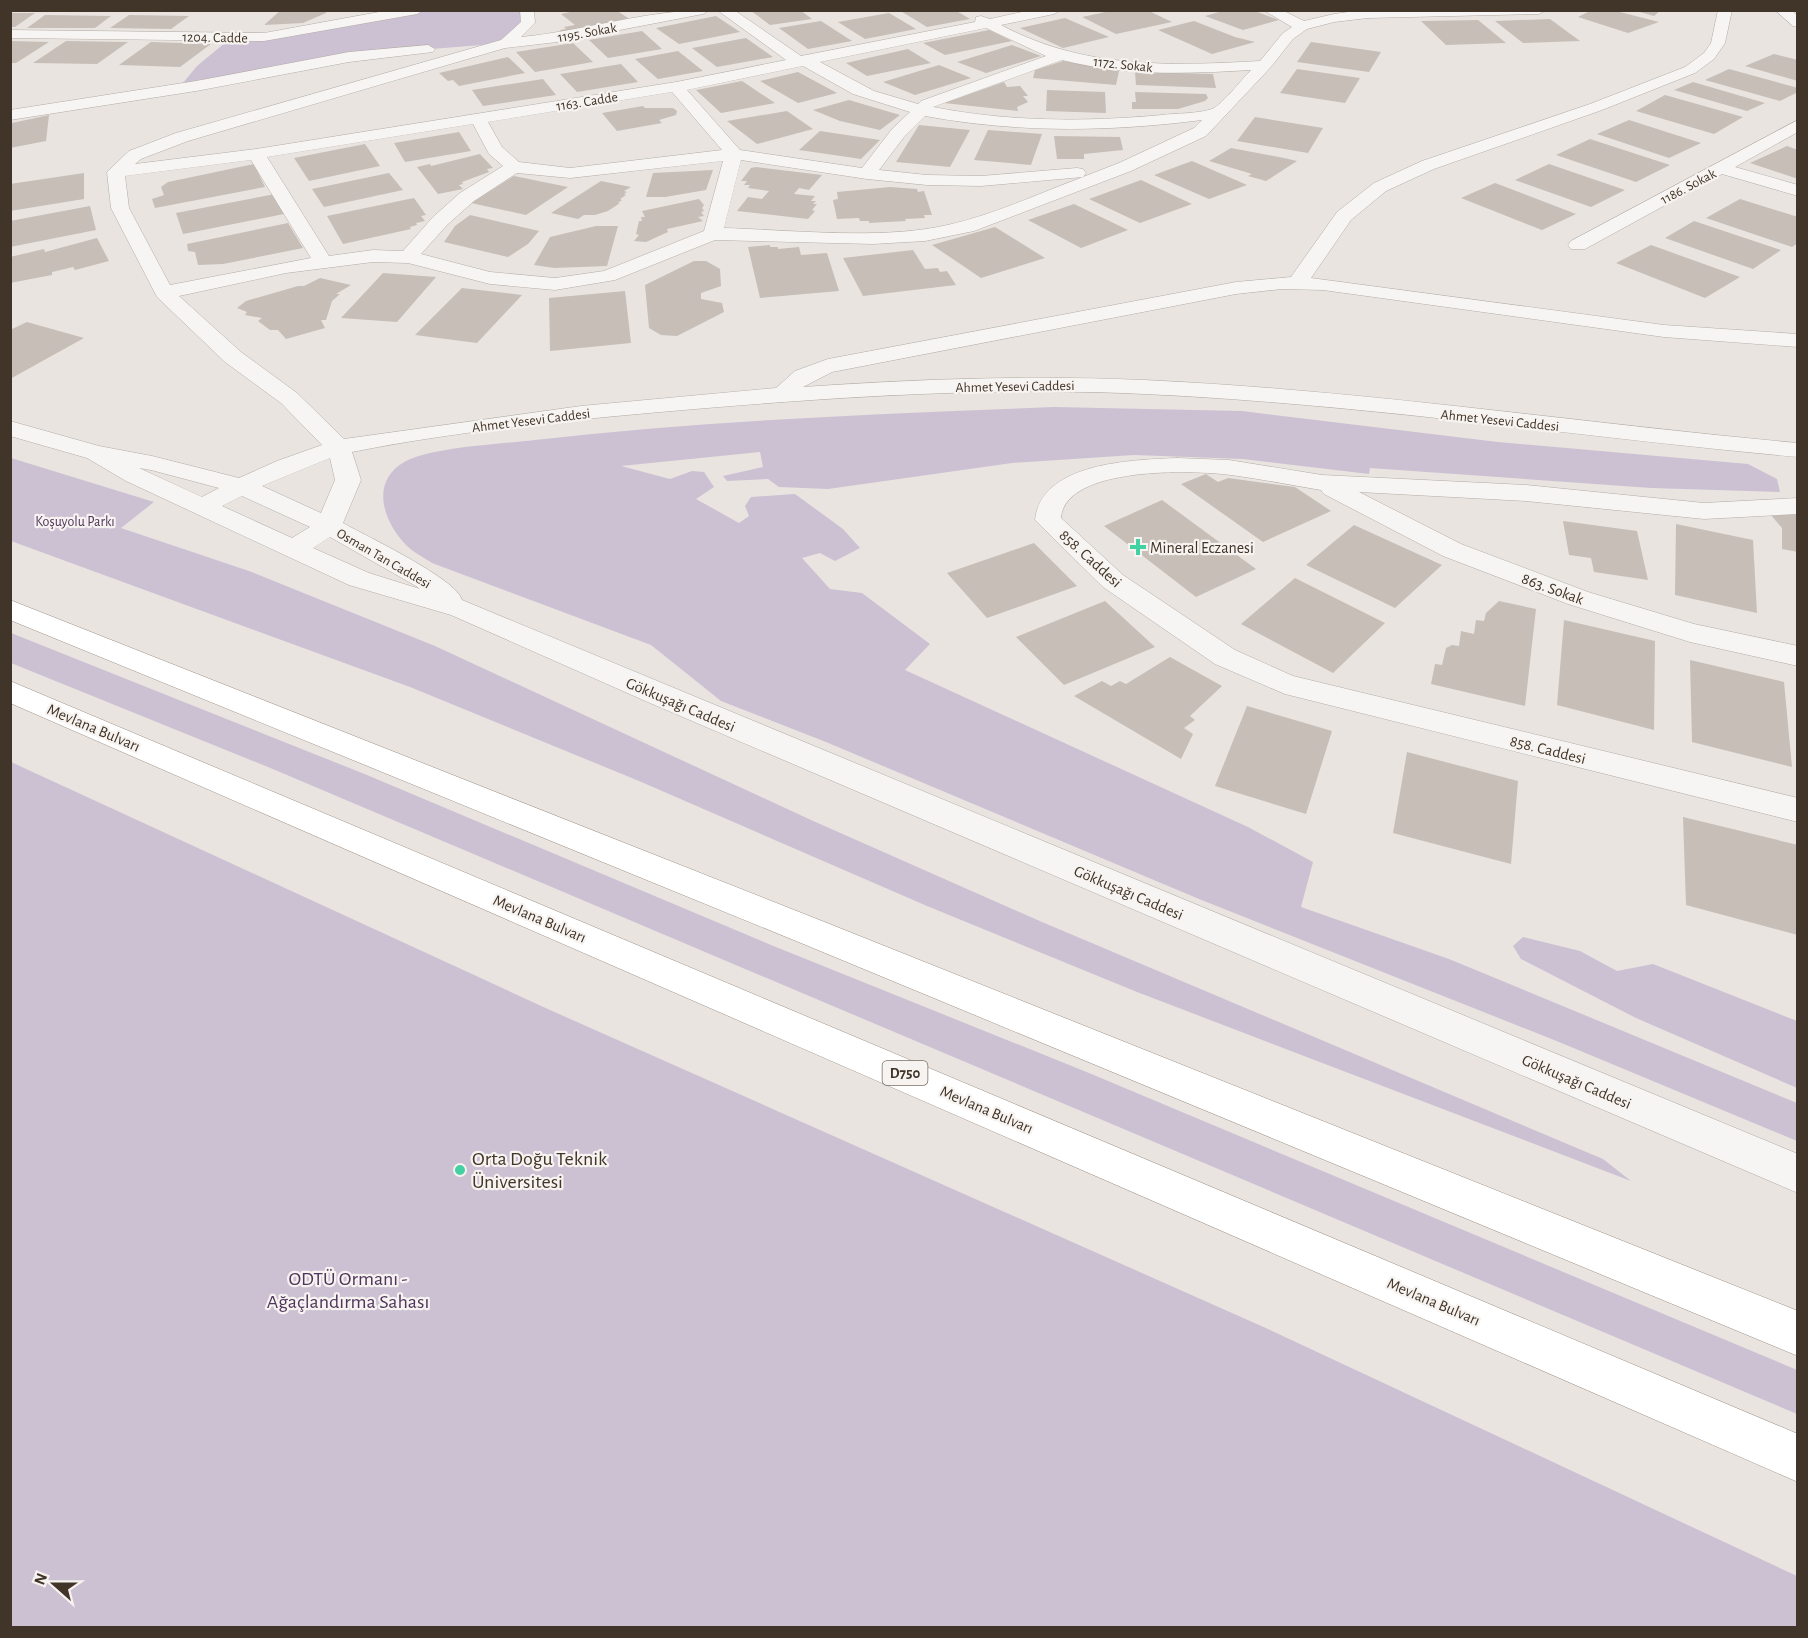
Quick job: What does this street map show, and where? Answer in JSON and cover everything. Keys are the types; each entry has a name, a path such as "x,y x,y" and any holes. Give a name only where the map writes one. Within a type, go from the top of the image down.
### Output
{"highway":[{"path":"10,609 803,928 1797,1334"},
{"name":"Mevlana Bulvarı","path":"10,691 1797,1458"}],"street":[{"path":"355,10 370,19"},
{"name":"1204. Cadde","path":"10,34 264,37 417,10"},
{"path":"292,550 329,526 348,480 339,448 289,398 233,357 164,293 120,208 116,172 135,155 182,137 506,43 528,23 527,10"},
{"name":"1195. Sokak","path":"506,43 557,38 703,10"},
{"path":"724,10 801,61 876,97 919,110 1022,123 1086,124 1154,122 1219,113"},
{"name":"1163. Cadde","path":"116,172 256,154 676,87 1054,10"},
{"path":"1270,10 1302,26"},
{"path":"164,293 286,267 373,256 408,257 490,278 555,284 608,276 713,234 864,238 925,235 974,225 1125,167 1200,132 1265,65 1288,36 1302,26 1364,12 1539,10"},
{"path":"1298,282 1344,216 1380,187 1428,165 1596,108 1690,70 1709,56 1718,43 1725,10"},
{"path":"1782,10 1797,23"},
{"name":"1172. Sokak","path":"971,15 1028,44 1062,55 1100,63 1196,69 1265,65"},
{"path":"10,115 196,86 349,57 506,43"},
{"path":"867,174 919,110 927,104 1062,55"},
{"path":"676,87 734,154"},
{"path":"478,118 495,150 514,167 570,173 734,154 867,174 927,180 981,181 1046,177 1125,167"},
{"name":"1186. Sokak","path":"1578,245 1797,125"},
{"path":"256,154 323,261"},
{"path":"713,234 734,154"},
{"path":"408,257 440,220 466,197 514,167"},
{"path":"1721,168 1797,191"},
{"path":"784,394 802,375 828,366 1236,288 1298,282 1655,330 1797,341"},
{"name":"Ahmet Yesevi Caddesi","path":"204,507 240,486 339,448 559,415 784,394 1029,385 1172,389 1305,399 1797,450"},
{"name":"Osman Tan Caddesi","path":"10,428 96,453 152,463 240,486 329,526 426,580 461,609"},
{"name":"Osman Tan Caddesi","path":"96,453 135,476 359,579 408,596 461,609"},
{"name":"858. Caddesi","path":"1797,506 1704,511 1526,493 1322,483 1228,467 1178,465 1102,472 1069,487 1057,496 1050,509 1048,520 1113,581 1225,657 1285,684 1797,810"},
{"name":"863. Sokak","path":"1322,483 1452,550 1578,597 1690,633 1797,656"},
{"name":"Gökkuşağı Caddesi","path":"461,609 661,696 1797,1174"}],"green space":[{"path":"417,11 527,11 528,23 506,43 432,49 178,89 197,66 232,37 264,37"},
{"path":"1054,407 1242,411 1498,442 1748,464 1777,479 1780,492 1651,488 1370,468 1369,474 1243,459 1134,455 1012,463 828,489 779,487 768,479 727,481 723,476 763,467 760,452 621,466 670,479 692,471 704,472 714,487 696,499 739,523 749,516 745,506 751,497 795,494 843,529 860,548 835,561 820,553 802,558 830,589 862,593 930,644 905,670 1248,827 1313,862 1301,907 1449,959 1797,1103 1797,1141 1559,1042 1199,899 826,742 721,701 651,645 432,563 409,548 398,535 391,525 384,502 387,479 394,469 418,456 450,449 664,427 859,415"},
{"name":"Koşuyolu Parkı","path":"11,458 154,502 121,528 249,571 435,646 811,820 1042,922 1603,1159 1631,1181 1137,992 927,906 639,781 410,687 11,541"},
{"path":"11,633 367,775 771,945 1089,1073 1797,1370 1797,1414 268,767 11,663"},
{"name":"ODTÜ Ormanı - Ağaçlandırma Sahası","path":"11,762 550,1010 1268,1329 1797,1576 1797,1627 11,1627"},
{"path":"1523,937 1580,951 1617,971 1653,964 1797,1021 1797,1088 1636,1018 1521,959 1513,946"}],"building":[{"path":"281,10 327,10 326,13 303,23 264,25"},
{"path":"579,10 616,10 631,20 562,33 560,30 566,29 564,27 575,25 561,14"},
{"path":"750,10 800,10 812,19 770,25"},
{"path":"899,10 955,10 970,19 927,27"},
{"path":"1115,10 1147,10 1172,22 1116,34 1082,17"},
{"path":"1226,10 1252,10 1279,20 1243,30 1205,16"},
{"path":"1592,10 1612,10 1659,22 1628,33 1578,17"},
{"path":"1633,10 1661,10 1654,16"},
{"path":"10,13 35,13 15,27 10,27"},
{"path":"889,13 916,29 865,39 838,22"},
{"path":"45,15 111,16 95,28 27,28"},
{"path":"129,15 189,16 171,29 110,28"},
{"path":"716,16 740,32 679,44 656,28"},
{"path":"1065,18 1109,37 1063,48 1020,28"},
{"path":"1550,19 1580,41 1523,43 1495,21"},
{"path":"1478,20 1506,43 1446,45 1421,21"},
{"path":"821,21 852,41 808,49 779,28"},
{"path":"1194,21 1255,42 1212,54 1158,30"},
{"path":"989,30 1012,41 945,55 923,43"},
{"path":"642,31 662,49 608,58 589,40"},
{"path":"746,38 773,57 717,67 692,48"},
{"path":"10,41 49,42 16,63 10,63"},
{"path":"66,41 128,42 97,64 33,63"},
{"path":"151,42 211,44 180,67 119,65"},
{"path":"1311,42 1381,52 1369,72 1297,62"},
{"path":"573,43 593,62 535,72 516,52"},
{"path":"1012,45 1041,56 986,73 957,62"},
{"path":"908,49 931,63 867,76 846,63"},
{"path":"678,51 703,71 658,79 635,59"},
{"path":"1774,54 1798,60 1798,81 1745,66"},
{"path":"508,57 525,73 459,86 453,80 448,81 439,73"},
{"path":"1063,61 1119,71 1116,85 1033,78 1035,70"},
{"path":"621,64 638,82 577,92 560,74"},
{"path":"939,65 971,78 915,95 883,82"},
{"path":"1297,69 1360,78 1345,103 1280,93"},
{"path":"1729,69 1798,88 1798,92 1780,101 1705,80"},
{"path":"798,72 837,93 798,103 760,81"},
{"path":"1135,72 1213,74 1216,88 1136,85"},
{"path":"543,79 556,95 483,106 472,90"},
{"path":"742,81 775,103 721,113 696,90"},
{"path":"1004,82 1007,87 1020,86 1028,96 1023,96 1028,102 1017,107 1018,111 944,103"},
{"path":"1693,82 1765,103 1747,111 1674,90"},
{"path":"1047,90 1105,92 1106,113 1046,111"},
{"path":"1135,92 1206,94 1208,98 1178,109 1132,109 1132,102 1136,102"},
{"path":"1665,95 1743,117 1714,134 1636,111"},
{"path":"849,100 900,115 880,130 840,121 813,110"},
{"path":"643,106 645,108 673,108 677,111 676,115 659,120 662,123 617,131 602,113"},
{"path":"787,111 813,129 757,144 727,121"},
{"path":"49,115 46,141 10,148 12,123"},
{"path":"1255,117 1323,128 1308,153 1237,141"},
{"path":"1629,120 1701,143 1669,158 1597,134"},
{"path":"919,125 970,130 950,167 896,162"},
{"path":"988,130 1042,134 1031,165 974,160"},
{"path":"820,131 880,140 861,159 799,150"},
{"path":"459,132 471,151 405,162 394,143"},
{"path":"1054,136 1120,137 1123,150 1084,154 1084,159 1057,159"},
{"path":"1590,139 1670,165 1636,182 1556,155"},
{"path":"365,144 380,166 309,181 294,158"},
{"path":"1787,146 1798,150 1798,179 1750,163"},
{"path":"1231,148 1297,161 1266,181 1248,176 1252,174 1209,161"},
{"path":"480,154 493,168 487,169 489,172 462,182 463,184 459,185 463,189 438,194 417,167 430,164 431,166"},
{"path":"1192,161 1247,185 1209,199 1154,175"},
{"path":"254,164 265,187 155,208 152,199 164,195 161,187 168,182"},
{"path":"1549,164 1625,190 1591,207 1515,180"},
{"path":"751,168 822,175 809,190 799,188 794,194 815,196 811,201 816,201 813,204 817,204 812,210 815,211 808,219 737,211 748,197 762,199 769,191 748,188 750,185 744,185 747,181 741,181"},
{"path":"713,170 706,190 665,197 646,197 653,173"},
{"path":"84,173 84,199 10,211 10,184"},
{"path":"389,173 403,190 324,207 312,189"},
{"path":"514,176 568,187 526,215 471,203"},
{"path":"1141,180 1192,204 1140,223 1089,199"},
{"path":"601,181 631,187 624,191 627,192 624,194 626,195 620,199 622,200 618,203 620,203 608,211 595,215 584,215 578,219 551,213"},
{"path":"1495,183 1576,214 1542,230 1461,198"},
{"path":"890,187 924,191 932,215 924,215 925,218 905,219 906,221 869,223 869,221 860,221 859,218 837,219 833,200 838,199 837,192"},
{"path":"275,194 284,214 183,234 176,213"},
{"path":"414,198 426,215 421,216 425,221 416,223 417,225 410,227 411,229 343,244 327,216"},
{"path":"699,199 704,205 702,208 704,211 701,212 704,216 698,217 703,221 667,229 668,232 646,242 634,241 639,235 636,234 639,221 642,221 641,217 645,217 642,211"},
{"path":"1740,199 1798,217 1798,243 1792,247 1706,218"},
{"path":"1074,204 1128,230 1081,248 1028,220"},
{"path":"90,206 96,230 10,247 10,221"},
{"path":"470,215 539,231 528,244 508,257 444,242 455,226"},
{"path":"1694,221 1781,250 1753,269 1665,238"},
{"path":"288,223 303,248 223,264 198,265 195,252 188,251 187,244"},
{"path":"596,226 618,226 607,266 554,268 534,265 550,237"},
{"path":"995,227 1045,258 981,278 932,245"},
{"path":"97,238 109,261 75,270 73,267 52,272 52,275 10,283 10,257 44,249 45,252"},
{"path":"770,245 778,249 799,247 801,255 827,253 839,291 760,298 748,247"},
{"path":"1651,245 1740,277 1705,298 1616,263"},
{"path":"913,250 925,269 938,268 940,272 947,271 956,285 863,296 843,258"},
{"path":"694,261 706,261 720,269 721,286 701,293 701,299 722,303 724,312 677,336 661,335 649,328 645,285"},
{"path":"383,273 436,277 397,322 341,318"},
{"path":"320,278 351,285 336,294 340,294 332,301 326,320 321,320 325,328 286,339 278,330 270,330 258,321 262,318 245,315 247,312 237,308 246,301 304,286"},
{"path":"462,288 522,295 477,343 415,335"},
{"path":"625,291 631,343 550,351 549,298"},
{"path":"27,322 84,338 10,379 10,330"},
{"path":"1206,474 1218,482 1228,478 1295,487 1331,511 1263,542 1181,484"},
{"path":"1162,500 1256,569 1196,597 1104,526"},
{"path":"1798,514 1798,552 1782,549 1782,528 1771,515"},
{"path":"1563,521 1637,531 1648,580 1594,572 1591,558 1569,555"},
{"path":"1676,524 1753,540 1757,613 1675,595"},
{"path":"1354,525 1442,565 1395,608 1306,565"},
{"path":"1034,543 1077,586 987,618 947,573"},
{"path":"1295,578 1385,623 1333,673 1241,624"},
{"path":"1105,601 1155,647 1064,685 1016,637"},
{"path":"1499,601 1536,609 1525,706 1431,684 1435,664 1442,665 1446,648 1452,645 1459,646 1461,631 1474,634 1476,620 1484,621 1486,613"},
{"path":"1564,620 1655,641 1654,730 1557,705"},
{"path":"1170,657 1222,686 1190,716 1195,720 1184,728 1193,734 1181,759 1074,696 1102,681 1111,686 1120,681 1126,684"},
{"path":"1690,660 1784,682 1792,767 1692,742"},
{"path":"1247,706 1332,731 1306,814 1215,786"},
{"path":"1407,752 1518,781 1511,864 1393,833"},
{"path":"1683,817 1798,845 1798,935 1686,905"}],"place":[{"name":"Mineral Eczanesi","path":"1138,547"},
{"name":"Orta Doğu Teknik Üniversitesi","path":"460,1170"}]}
